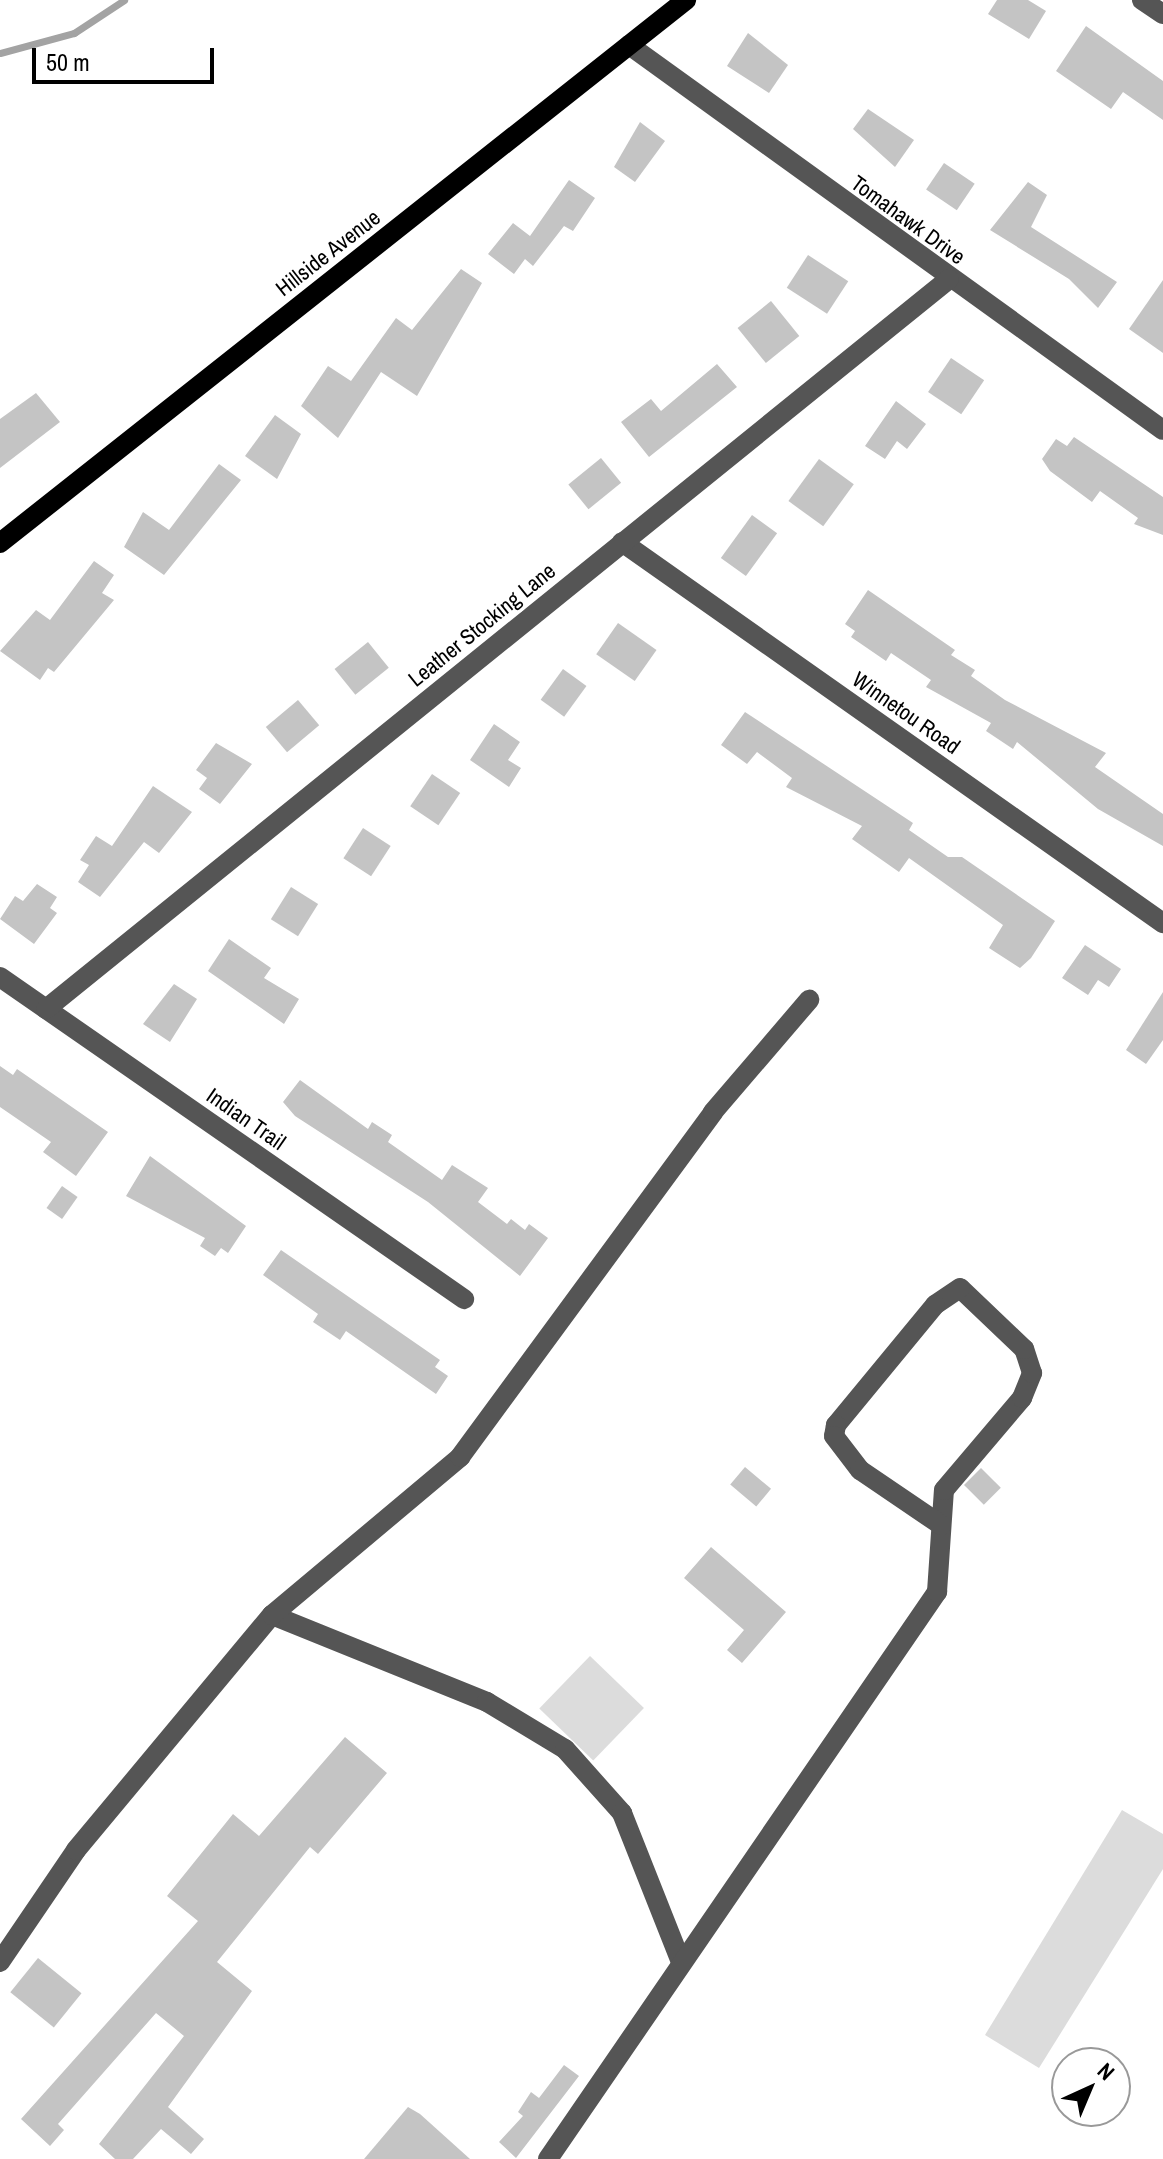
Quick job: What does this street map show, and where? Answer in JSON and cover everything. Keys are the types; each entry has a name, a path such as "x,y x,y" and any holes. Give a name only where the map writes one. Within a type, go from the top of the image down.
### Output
{"main road":[{"name":"Hillside Avenue","path":"0,543 686,0"}],"street":[{"name":"Tomahawk Drive","path":"629,45 949,279 1163,430"},
{"name":"Leather Stocking Lane","path":"46,1009 949,279"},
{"name":"Winnetou Road","path":"622,542 1163,923"},
{"name":"Indian Trail","path":"0,977 464,1299"},
{"path":"0,1962 76,1850 272,1615 460,1457 713,1112 809,1000"},
{"path":"548,2159 937,1592 944,1490 1022,1398 1032,1373 1024,1349 960,1288 935,1305 836,1425 834,1436 860,1470 941,1525"},
{"path":"272,1615 487,1702 565,1749 622,1813 681,1962"}],"shaded area":[{"path":"590,1656 644,1708 593,1761 539,1709"},
{"path":"1122,1810 1163,1834 1163,1869 1039,2068 985,2035"}],"building":[{"path":"997,0 1028,0 1046,11 1029,39 988,14"},
{"path":"1086,26 1163,81 1163,120 1123,92 1111,109 1056,71"},
{"path":"748,33 788,65 769,93 727,66"},
{"path":"868,109 914,140 895,167 853,129"},
{"path":"640,122 665,141 635,182 614,167"},
{"path":"944,163 975,184 957,210 926,190"},
{"path":"569,180 595,198 573,231 564,226 533,266 525,259 514,274 488,254 513,223 530,236"},
{"path":"1028,182 1047,195 1031,227 1117,282 1098,308 1069,279 990,230"},
{"path":"808,255 848,281 827,314 787,288"},
{"path":"461,269 482,283 417,396 381,372 338,438 301,406 328,366 351,381 396,318 412,330"},
{"path":"1163,280 1163,353 1129,329"},
{"path":"771,301 799,336 766,363 738,328"},
{"path":"951,358 984,380 961,414 928,392"},
{"path":"717,364 737,387 649,457 621,422 651,399 661,411"},
{"path":"36,393 60,422 0,468 0,419"},
{"path":"896,401 926,424 907,449 897,441 885,459 865,446"},
{"path":"275,415 301,434 277,479 245,456"},
{"path":"1074,437 1163,497 1163,535 1134,524 1138,518 1100,491 1092,502 1050,471 1042,459 1056,439 1067,446"},
{"path":"601,458 621,483 588,509 568,484"},
{"path":"819,459 854,484 823,526 788,501"},
{"path":"219,464 241,480 164,575 124,547 143,512 169,530"},
{"path":"752,515 777,533 746,576 721,558"},
{"path":"94,561 114,575 102,593 114,600 54,672 48,668 40,680 0,651 36,610 50,620"},
{"path":"868,590 955,650 951,655 975,670 971,676 1005,700 1106,753 1095,767 1163,814 1163,846 1098,809 1017,742 1013,749 986,731 991,723 926,687 931,680 891,653 886,661 851,637 855,631 845,624"},
{"path":"618,623 657,650 635,681 596,654"},
{"path":"368,642 389,668 355,695 335,669"},
{"path":"563,669 586,686 564,717 541,700"},
{"path":"298,700 319,725 287,752 266,727"},
{"path":"745,712 913,823 909,830 948,857 962,857 1055,921 1031,958 1020,968 989,948 1003,925 909,858 899,872 852,839 862,826 786,787 792,778 757,752 747,764 721,745"},
{"path":"494,724 520,742 508,760 521,768 509,787 470,760"},
{"path":"216,743 252,764 220,804 199,789 207,778 196,770"},
{"path":"432,774 460,793 438,825 410,806"},
{"path":"153,786 192,812 159,853 144,842 100,897 78,882 89,865 80,860 96,836 112,846"},
{"path":"363,828 391,846 371,876 343,858"},
{"path":"37,884 57,897 50,908 57,913 34,944 0,919 15,896 23,901"},
{"path":"291,887 318,904 298,936 271,919"},
{"path":"229,939 271,968 264,978 299,999 284,1024 208,971"},
{"path":"1085,945 1121,969 1109,987 1098,980 1088,995 1062,978"},
{"path":"174,984 197,999 170,1042 143,1024"},
{"path":"1163,992 1163,1040 1146,1064 1126,1050"},
{"path":"0,1066 13,1075 17,1069 108,1132 76,1176 43,1152 51,1142 0,1107"},
{"path":"300,1080 368,1129 372,1122 392,1135 388,1142 442,1180 452,1165 488,1188 478,1202 507,1224 511,1219 525,1230 529,1224 548,1238 520,1276 428,1202 295,1116 283,1102"},
{"path":"150,1156 246,1226 228,1253 221,1248 215,1256 200,1246 205,1238 126,1196"},
{"path":"62,1186 78,1197 62,1219 47,1208"},
{"path":"281,1250 440,1360 435,1367 448,1376 436,1394 346,1331 340,1340 313,1322 318,1314 263,1275"},
{"path":"745,1467 771,1489 756,1506 730,1485"},
{"path":"981,1468 1001,1488 984,1505 964,1485"},
{"path":"711,1547 786,1612 742,1663 727,1650 744,1630 684,1578"},
{"path":"345,1737 387,1773 318,1854 310,1847 217,1962 252,1991 168,2107 204,2139 191,2154 161,2129 133,2159 115,2159 99,2144 184,2036 156,2013 58,2124 64,2130 50,2146 21,2119 198,1921 167,1896 233,1814 259,1836"},
{"path":"38,1958 82,1993 54,2027 10,1992"},
{"path":"564,2065 579,2076 516,2158 499,2142 523,2116 518,2112 531,2092 539,2098"},
{"path":"408,2107 420,2114 470,2159 364,2159"}],"waterway":[{"path":"0,53 74,33 124,0"}]}
